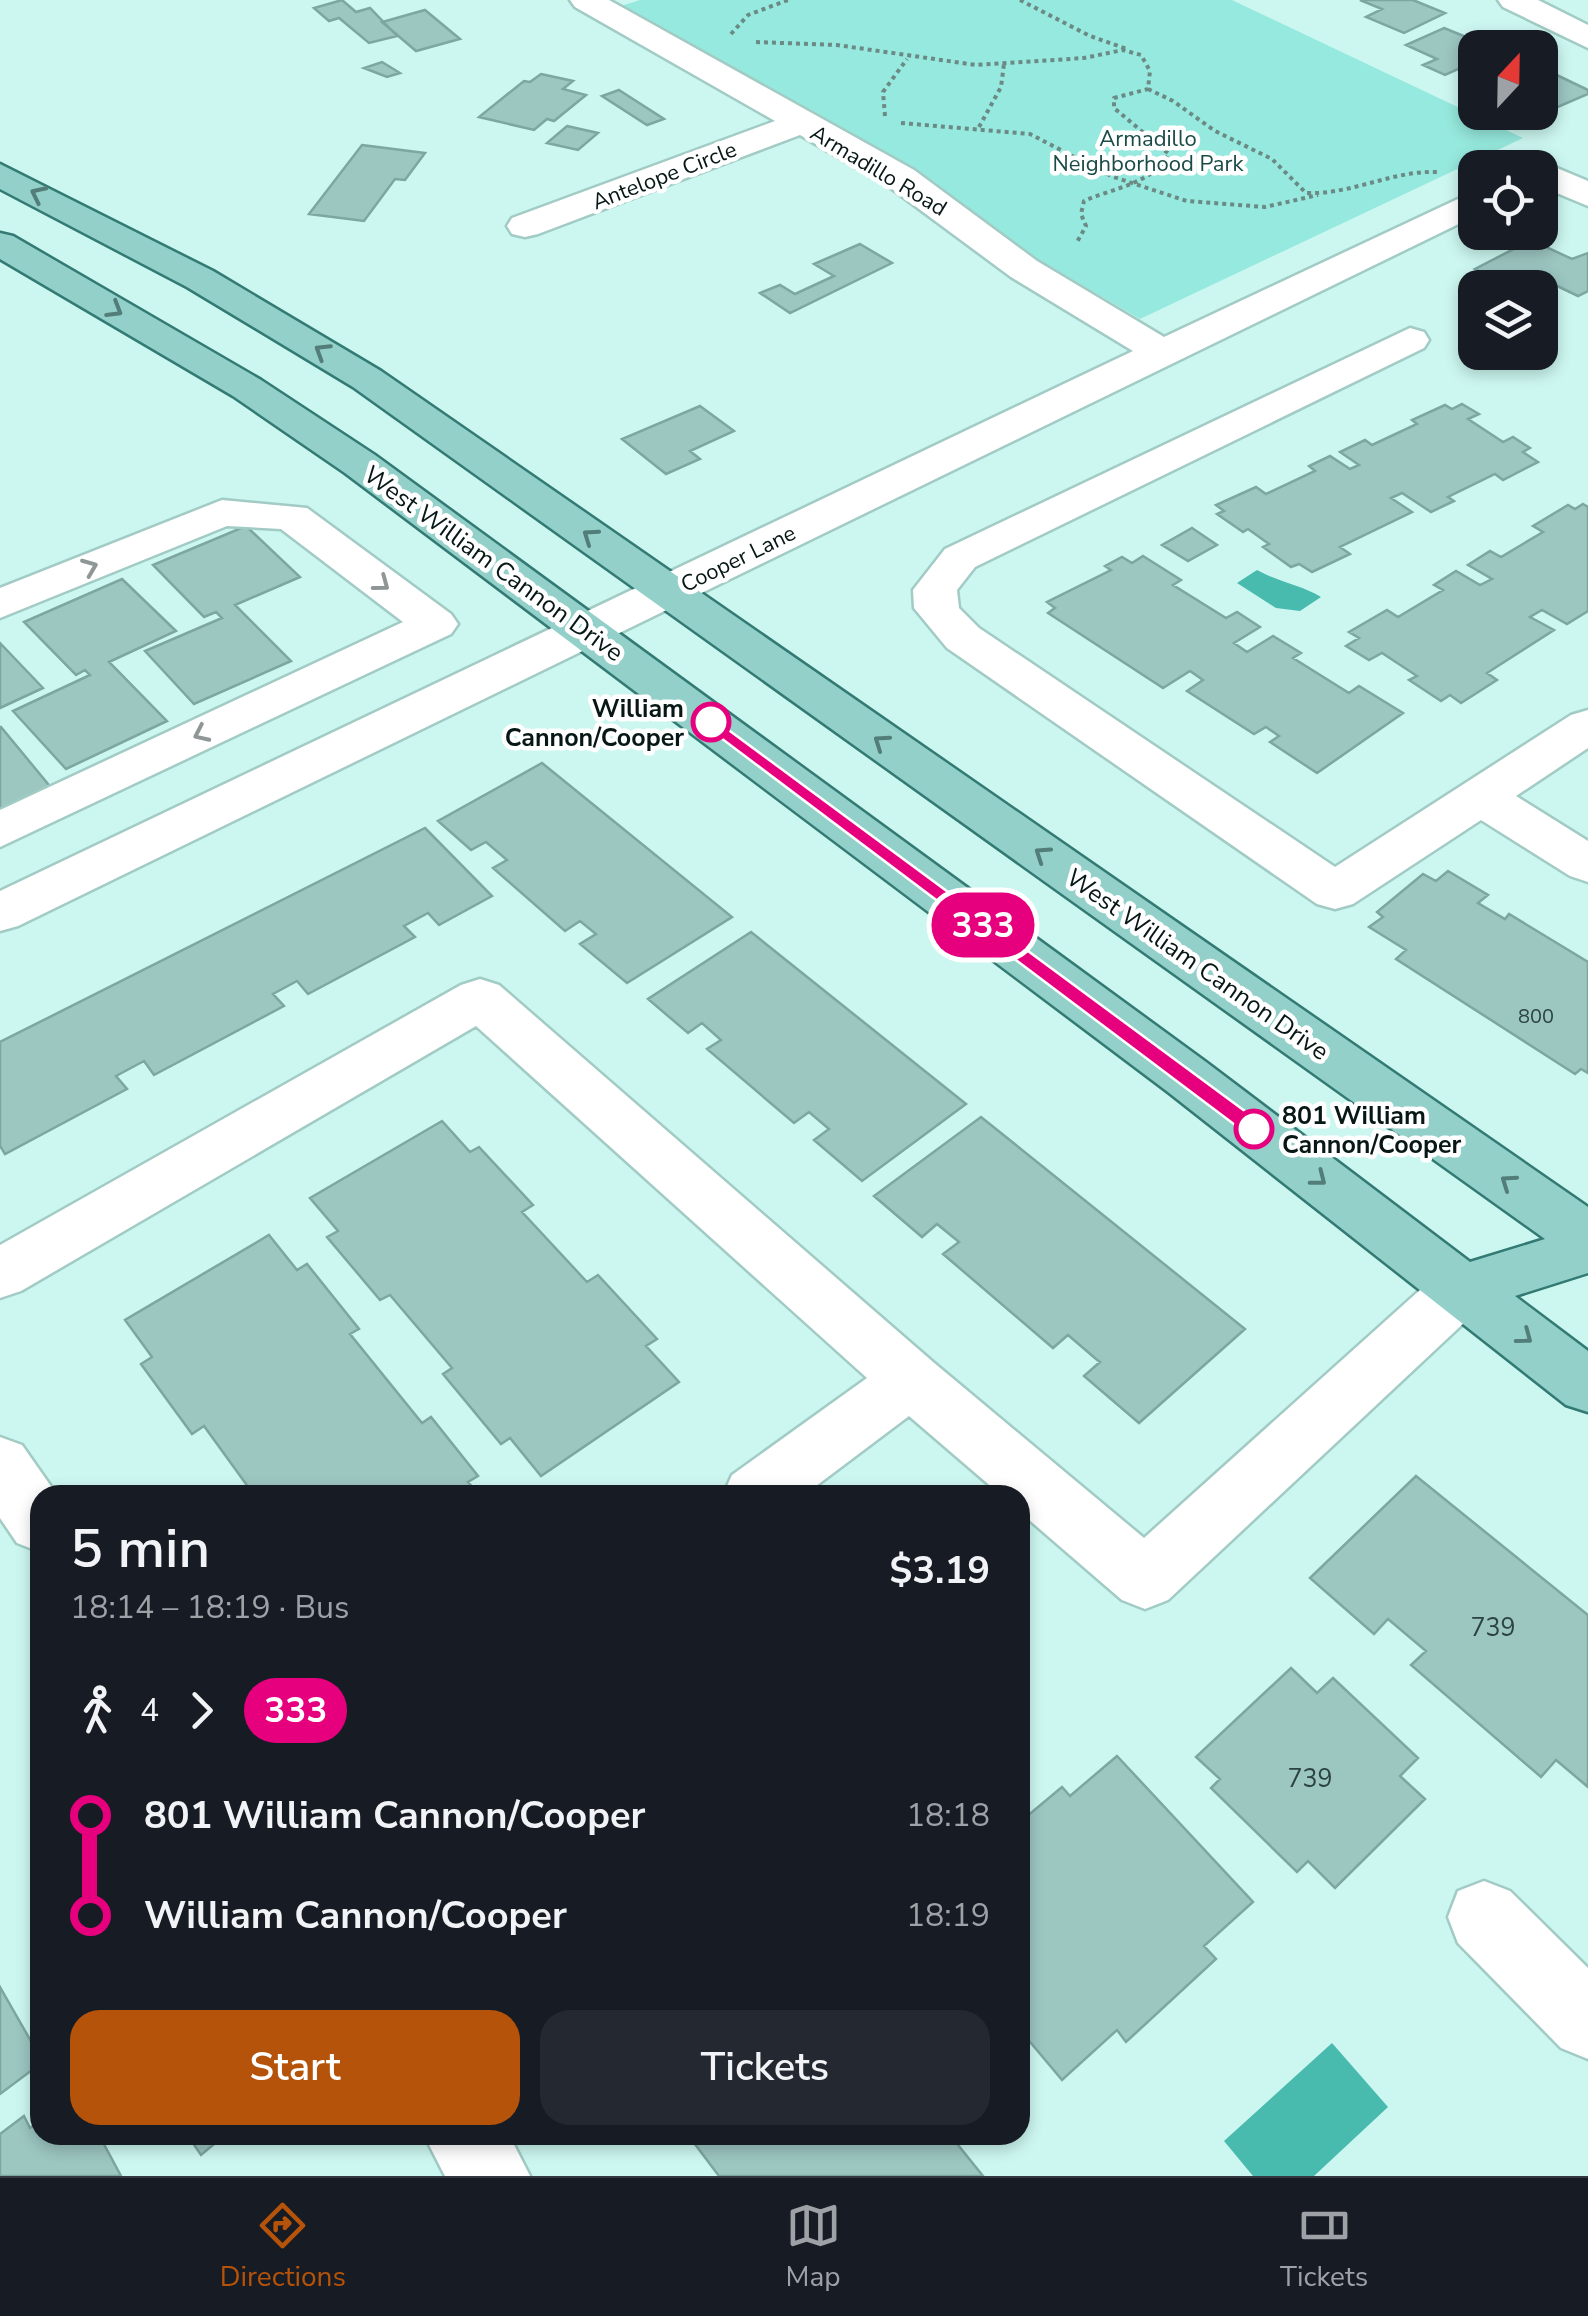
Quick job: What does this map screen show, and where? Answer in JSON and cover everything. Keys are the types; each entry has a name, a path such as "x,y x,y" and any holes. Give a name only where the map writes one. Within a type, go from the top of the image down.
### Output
{"main road":[{"name":"West William Cannon Drive","path":"0,175 78,213 277,323 367,379 1588,1238"},
{"name":"West William Cannon Drive","path":"0,244 247,388 360,464 1187,1077 1588,1386"},
{"path":"1461,1289 1588,1249"}],"street":[{"name":"Armadillo Road","path":"586,0 698,52 802,123 901,178 1024,269 1163,353"},
{"path":"1514,0 1588,38"},
{"name":"Antelope Circle","path":"525,226 802,123"},
{"path":"1558,161 1572,154"},
{"path":"1558,180 1588,195"},
{"name":"Cooper Lane","path":"0,913 1163,353 1458,189"},
{"path":"1410,340 960,558 940,580 934,597 938,616 963,638 1335,891 1588,726"},
{"path":"0,604 222,512 292,517 435,624 0,830"},
{"path":"1481,796 1588,864"},
{"path":"0,1274 480,998 911,1380 1144,1579 1461,1289"},
{"path":"769,1485 911,1380"},
{"path":"0,1465 30,1508"},
{"path":"1484,1917 1588,2022"},
{"path":"470,2145 491,2176"}],"path":[{"path":"698,52 729,36 740,19 788,0"},
{"path":"1020,0 1147,61 1148,90"},
{"path":"698,52 806,43 908,58 1004,64 1132,51"},
{"path":"908,58 884,84 881,108 886,117 919,126 1033,134 1130,183 1181,201 1239,208 1291,204 1409,169 1458,186"},
{"path":"978,128 1001,87 1004,64"},
{"path":"1077,242 1086,226 1081,214 1084,201 1166,164 1168,154 1114,108 1114,98 1122,93 1148,90 1173,101 1215,131 1244,142 1294,178 1306,193 1318,195"}],"green space":[{"name":"Armadillo Neighborhood Park","path":"640,0 1232,0 1458,107 1458,130 1506,130 1523,138 1498,150 1458,150 1458,169 1140,319 1008,242 965,205 910,171 621,6"}],"shaded area":[{"path":"1257,570 1321,597 1300,611 1276,608 1237,583"},
{"path":"1332,2043 1388,2107 1314,2176 1253,2176 1224,2141"}],"building":[{"path":"342,0 356,12 370,8 397,36 369,43 339,18 329,21 314,8"},
{"path":"1360,0 1413,0 1445,13 1404,33 1366,17 1382,9"},
{"path":"425,10 460,39 416,51 382,22"},
{"path":"1444,28 1458,34 1458,69 1445,75 1423,65 1437,59 1406,45"},
{"path":"382,62 400,73 387,77 364,68"},
{"path":"541,74 573,81 563,89 586,95 554,121 547,119 534,130 479,117 524,81 530,82"},
{"path":"1558,76 1588,90 1588,94 1558,107"},
{"path":"619,90 664,119 647,125 602,96"},
{"path":"567,126 598,133 578,150 547,143"},
{"path":"362,145 425,153 405,180 395,179 364,221 309,214"},
{"path":"860,244 892,263 790,313 760,293 780,285 795,294 834,276 814,264"},
{"path":"1512,250 1553,250 1572,259 1588,253 1588,291 1578,296 1558,286 1558,270 1475,269"},
{"path":"1462,404 1479,414 1468,419 1503,442 1513,437 1530,448 1523,452 1538,462 1503,480 1495,474 1448,497 1454,501 1431,512 1402,493 1391,498 1412,512 1340,547 1350,554 1312,572 1299,564 1291,567 1263,547 1269,544 1217,514 1224,511 1216,505 1256,487 1266,494 1315,471 1309,466 1330,456 1350,469 1359,465 1340,452 1365,440 1372,445 1417,424 1412,420 1445,405 1452,409"},
{"path":"700,406 734,431 690,451 700,459 666,474 622,439"},
{"path":"1583,504 1588,507 1588,611 1567,624 1542,610 1530,617 1554,630 1487,673 1497,680 1461,703 1450,695 1441,701 1409,680 1417,676 1382,653 1369,660 1346,646 1359,638 1349,632 1387,610 1398,617 1443,590 1434,585 1456,571 1480,585 1492,579 1468,565 1490,551 1501,557 1543,532 1533,526 1568,505 1575,509"},
{"path":"246,526 300,577 235,605 291,661 194,704 145,651 222,618 216,612 204,617 153,565"},
{"path":"1192,528 1217,545 1188,561 1162,545"},
{"path":"1143,556 1181,580 1173,585 1226,618 1237,612 1260,627 1234,643 1247,652 1273,636 1301,653 1293,658 1349,693 1359,686 1403,713 1317,773 1270,742 1279,736 1266,727 1254,734 1187,691 1203,680 1190,671 1163,688 1048,613 1055,608 1047,602 1111,570 1105,566 1122,557 1132,563"},
{"path":"122,579 176,631 109,662 167,721 66,769 13,711 90,675 85,670 76,675 24,622"},
{"path":"0,643 43,688 0,708"},
{"path":"0,728 53,790 0,814"},
{"path":"542,763 732,917 627,983 580,944 596,934 580,921 565,931 493,868 507,860 486,842 471,850 438,821"},
{"path":"425,828 492,896 439,925 428,913 404,926 415,937 308,994 297,981 273,994 284,1006 154,1075 144,1061 116,1076 127,1089 5,1154 0,1146 0,1042"},
{"path":"1448,871 1488,895 1478,903 1505,919 1509,914 1588,962 1588,1073 1581,1069 1575,1074 1396,959 1406,950 1369,927 1383,917 1377,912 1423,874 1436,881"},
{"path":"751,932 966,1104 862,1181 814,1140 829,1129 809,1112 794,1123 707,1049 721,1040 702,1023 688,1033 648,999"},
{"path":"981,1117 1245,1329 1139,1423 1084,1376 1100,1362 1068,1335 1053,1348 943,1254 959,1242 937,1224 922,1237 874,1196"},
{"path":"442,1121 470,1152 479,1147 533,1205 522,1212 587,1282 598,1275 657,1339 646,1346 679,1382 541,1476 510,1438 501,1444 443,1374 452,1368 390,1295 380,1300 327,1237 338,1231 310,1198"},
{"path":"269,1235 297,1270 307,1264 359,1329 350,1334 422,1423 431,1417 478,1476 468,1482 471,1485 247,1485 204,1426 192,1434 141,1364 152,1357 125,1320"},
{"path":"1416,1476 1588,1615 1588,1787 1556,1760 1541,1777 1411,1665 1426,1651 1388,1619 1374,1634 1310,1578"},
{"path":"1291,1668 1317,1693 1333,1678 1418,1758 1400,1776 1425,1799 1335,1888 1308,1861 1297,1872 1211,1788 1220,1779 1196,1757"},
{"path":"1117,1756 1253,1902 1204,1946 1216,1959 1126,2042 1117,2030 1062,2080 1030,2042 1030,1814 1062,1787 1070,1796"},
{"path":"0,1987 30,2040 30,2072 0,2094"},
{"path":"24,2116 30,2128 30,2145 104,2145 121,2176 0,2176 0,2134"},
{"path":"194,2145 213,2145 201,2155"},
{"path":"696,2145 958,2145 983,2176 719,2176"}],"bus line":[{"name":"333","path":"711,722 1254,1129"}],"place":[{"name":"William Cannon/Cooper","path":"711,722"},
{"name":"801 William Cannon/Cooper","path":"1254,1129"}]}
